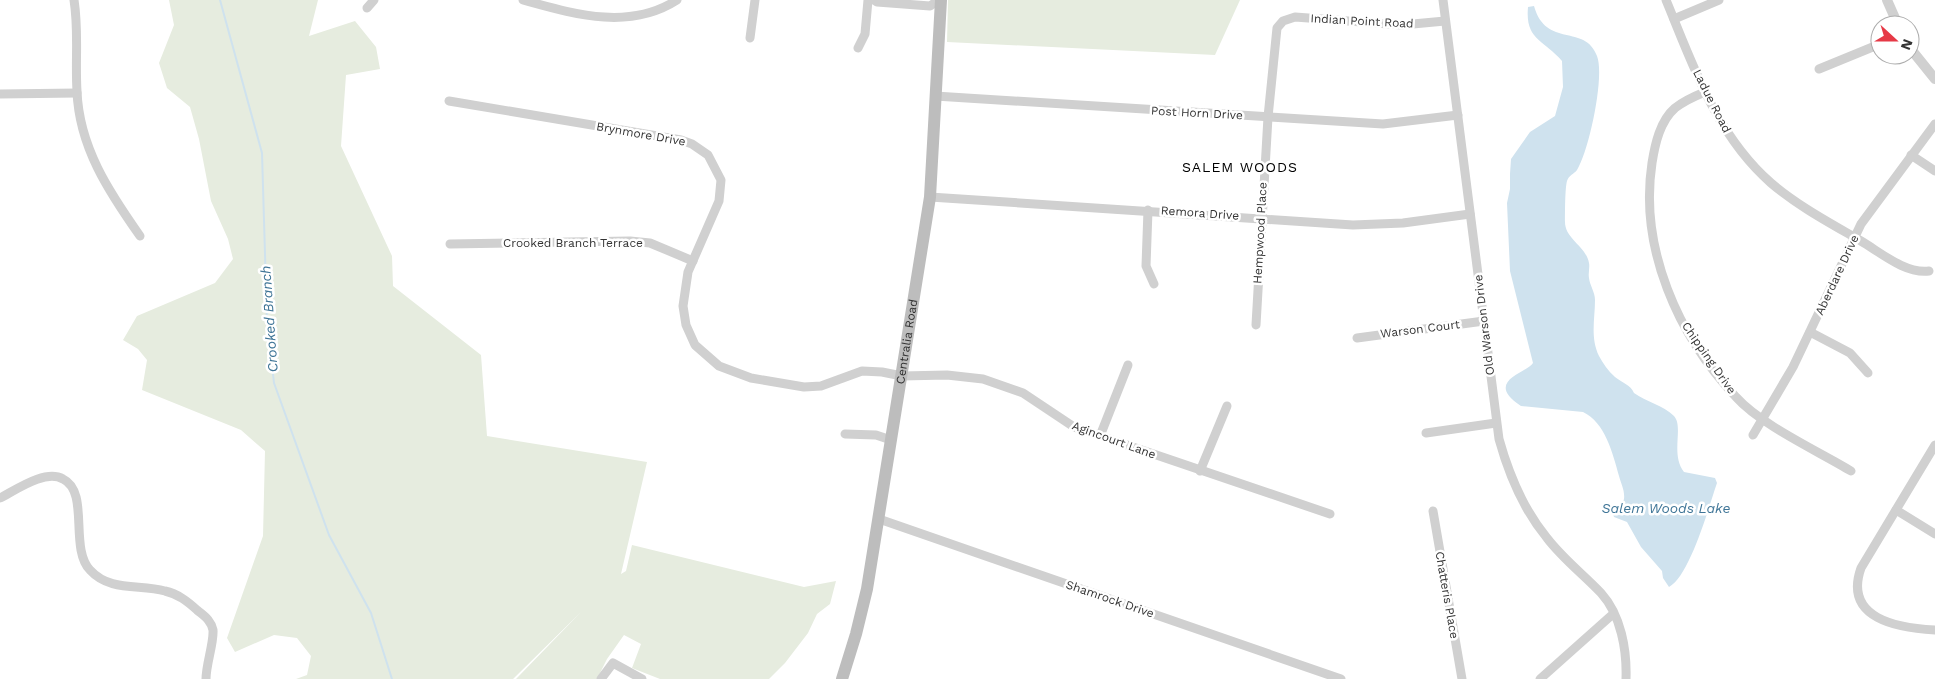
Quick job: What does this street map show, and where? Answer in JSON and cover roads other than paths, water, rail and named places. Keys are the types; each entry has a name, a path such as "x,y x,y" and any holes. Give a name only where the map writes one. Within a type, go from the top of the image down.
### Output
{"main road":[{"name":"Centralia Road","path":"842,679 861,618 879,519 930,197 940,0"}],"street":[{"path":"74,0 78,42 76,93 78,108 94,163 111,194 140,236"},
{"path":"367,8 374,0"},
{"path":"524,0 581,13 628,19 655,12 677,0"},
{"path":"750,38 755,0"},
{"path":"858,48 865,34 868,0"},
{"path":"874,0 877,2 930,6 940,0"},
{"name":"Old Warson Drive","path":"1443,0 1496,423 1505,460 1526,507 1561,555 1602,594 1613,614 1623,641 1626,679"},
{"name":"Ladue Road","path":"1666,0 1705,92 1726,132 1753,165 1787,195 1854,237 1908,269 1929,271"},
{"path":"1674,19 1718,0"},
{"path":"1887,0 1894,15"},
{"name":"Indian Point Road","path":"1280,24 1295,17 1402,25 1445,21"},
{"name":"Hempwood Place","path":"1256,325 1268,117 1275,34 1280,24"},
{"path":"1819,69 1870,48"},
{"path":"1920,60 1935,79"},
{"name":"Chipping Drive","path":"1705,92 1675,108 1658,136 1649,192 1656,252 1672,301 1695,343 1735,396 1763,419 1851,471"},
{"path":"0,94 76,93"},
{"name":"Post Horn Drive","path":"935,96 1383,124 1458,115"},
{"name":"Brynmore Drive","path":"449,101 681,140 702,150 718,171 722,192 692,261 684,287 683,306 686,325 695,345 719,366 751,378 804,387 821,386 862,371 902,376"},
{"name":"Aberdare Drive","path":"1753,435 1810,332 1854,237 1873,205 1935,124"},
{"path":"1911,155 1935,172"},
{"name":"Remora Drive","path":"930,197 1378,225 1470,214"},
{"path":"1148,210 1146,266 1154,284"},
{"name":"Crooked Branch Terrace","path":"450,244 630,241 650,243 692,261"},
{"name":"Warson Court","path":"1357,338 1484,321"},
{"path":"1810,332 1850,353 1868,373"},
{"path":"1100,436 1128,365"},
{"name":"Agincourt Lane","path":"902,376 967,376 996,382 1023,393 1067,423 1200,471 1330,514"},
{"path":"1200,471 1227,406"},
{"path":"1426,433 1496,423"},
{"path":"845,434 876,435 891,440"},
{"path":"1935,445 1860,568 1857,582 1859,597 1866,610 1874,616 1888,623 1914,629 1935,630"},
{"path":"0,498 49,476 66,480 73,488 77,503 82,558 91,572 117,586 160,590 176,594 208,620 213,635 207,660 206,679"},
{"path":"1896,510 1935,534"},
{"name":"Chatteris Place","path":"1433,511 1462,679"},
{"name":"Shamrock Drive","path":"879,519 1341,679"},
{"path":"1540,679 1613,614"},
{"path":"601,679 612,663 642,679"},
{"path":"1310,679 1314,669"}],"water":[{"name":"Salem Woods Lake","path":"1534,6 1540,19 1547,27 1556,32 1584,40 1591,46 1597,56 1599,66 1595,113 1591,131 1582,160 1577,170 1567,181 1565,195 1566,228 1584,252 1589,263 1589,278 1595,297 1594,335 1596,349 1604,364 1615,377 1633,390 1634,393 1665,409 1674,416 1678,427 1678,457 1684,472 1715,478 1717,483 1698,540 1684,569 1677,580 1669,587 1663,578 1662,571 1641,547 1627,522 1614,517 1613,514 1623,502 1624,493 1611,449 1597,423 1583,412 1521,406 1510,397 1506,390 1510,379 1533,363 1510,271 1507,203 1510,189 1511,159 1530,132 1555,116 1563,87 1562,61 1532,33 1529,26 1528,7"}],"waterway":[{"name":"Crooked Branch","path":"220,0 262,153 267,321 274,383 329,535 371,613 392,679"}],"district":[{"name":"SALEM WOODS","path":"1240,167"}]}
